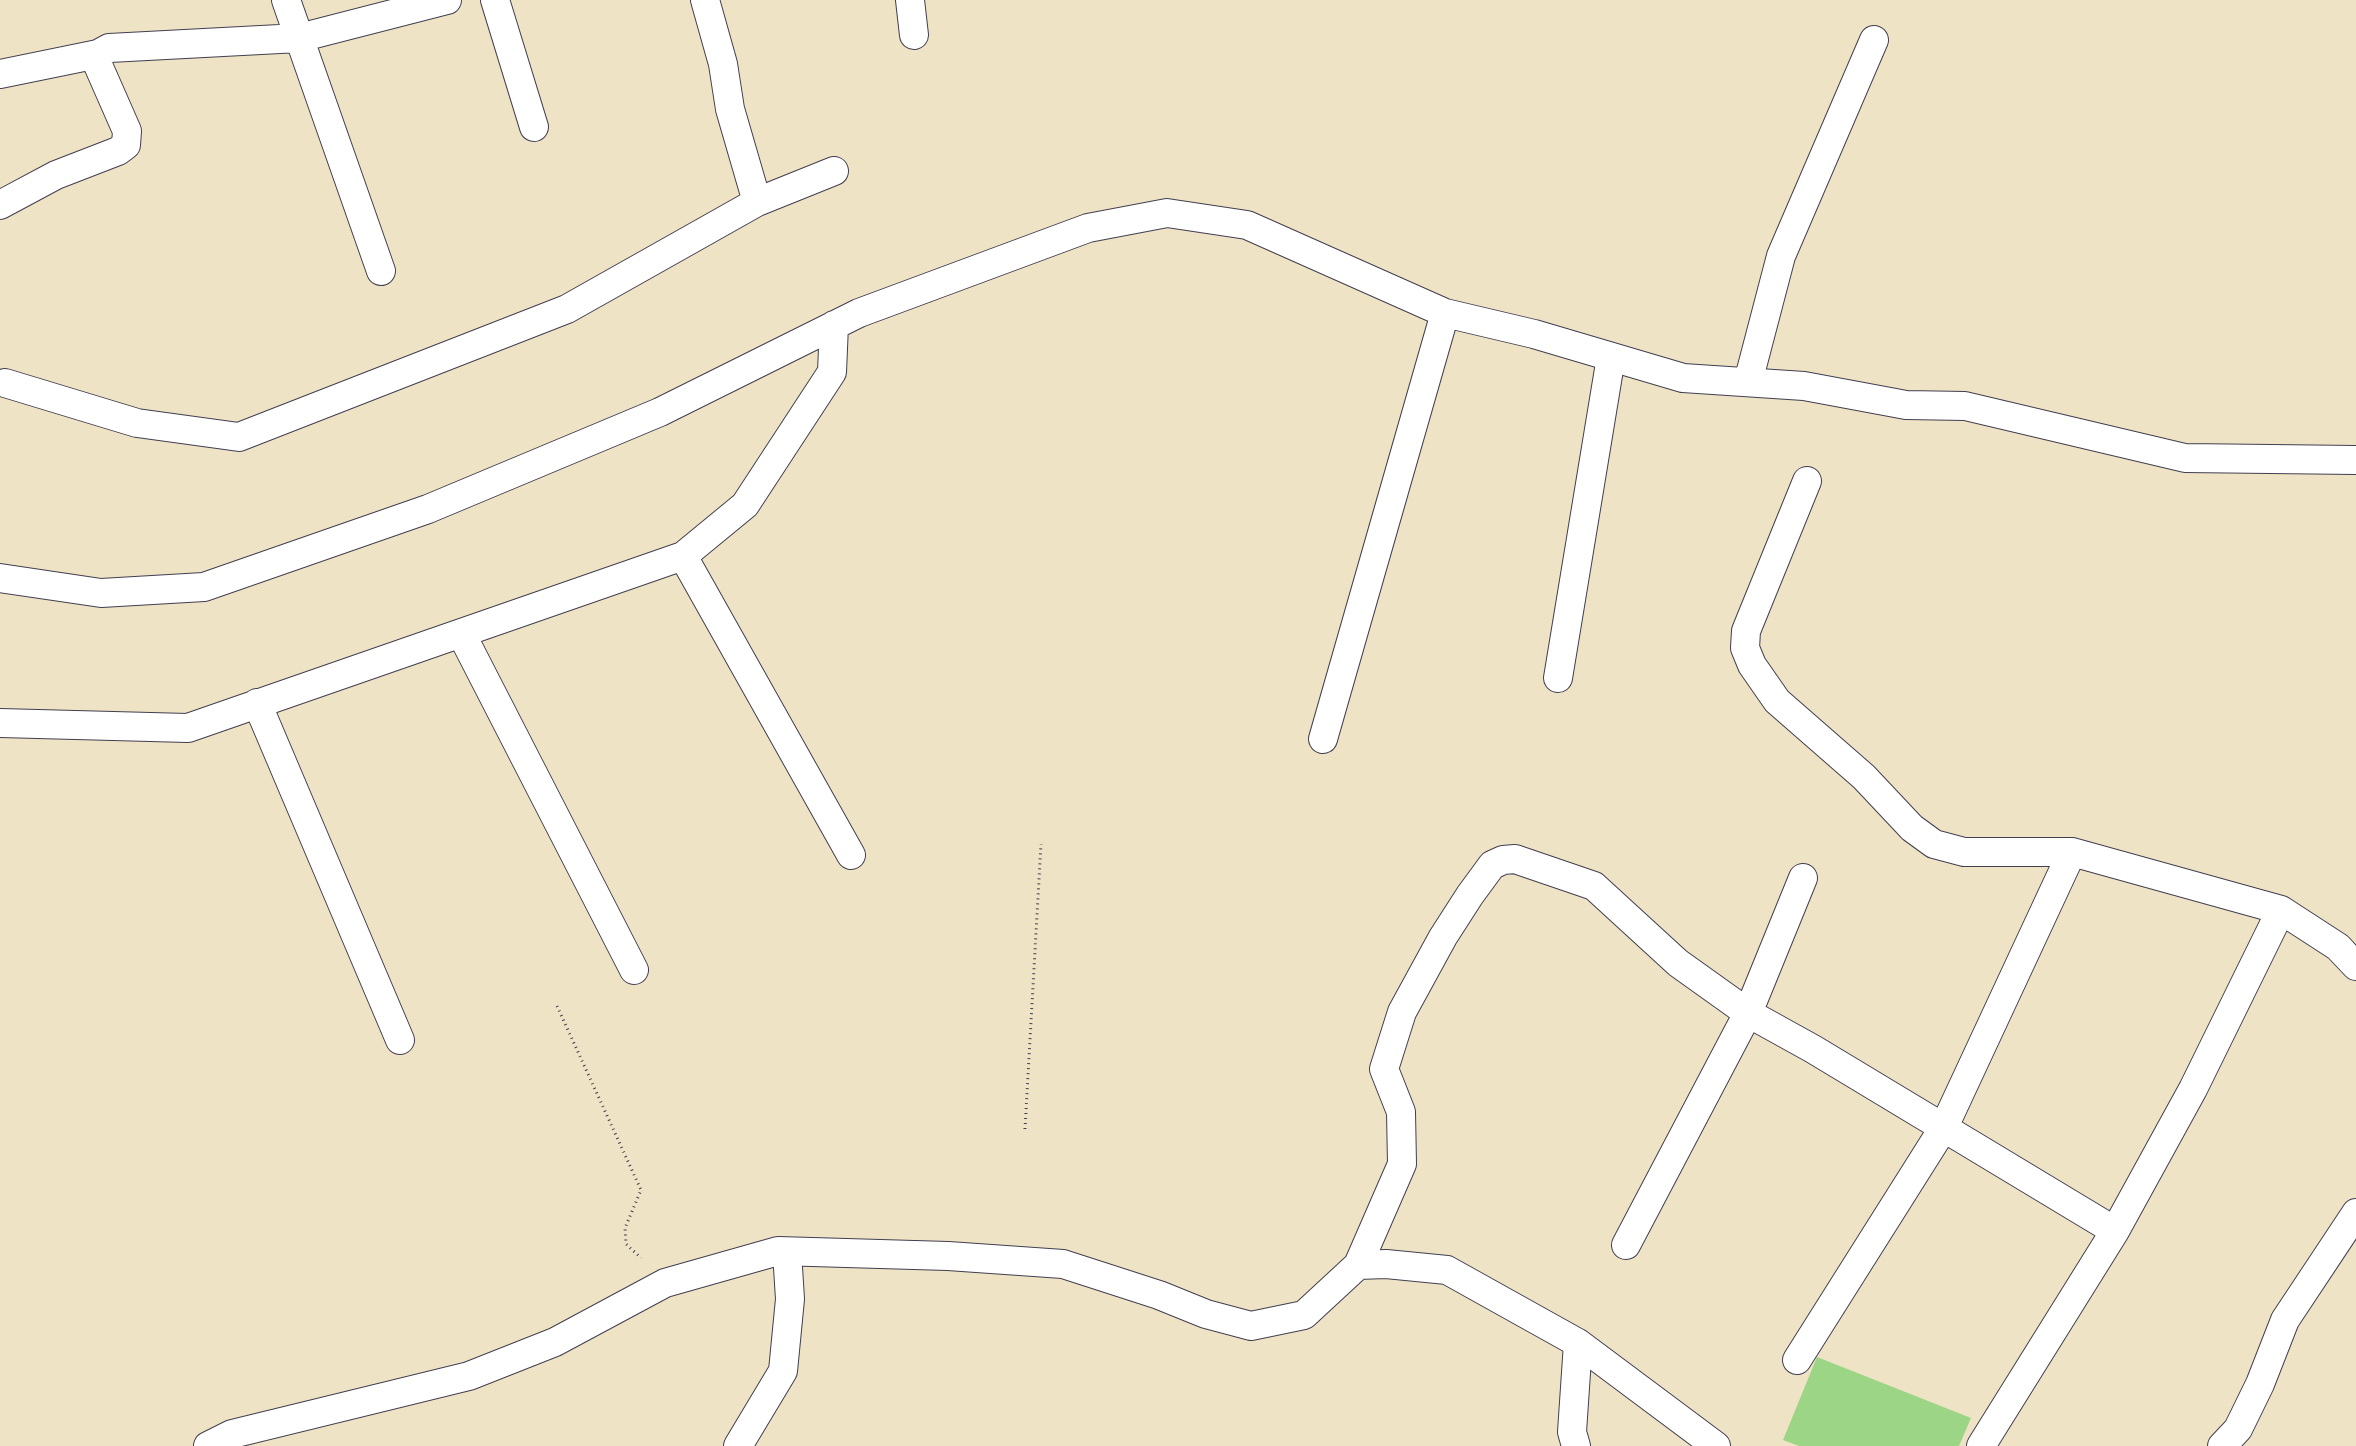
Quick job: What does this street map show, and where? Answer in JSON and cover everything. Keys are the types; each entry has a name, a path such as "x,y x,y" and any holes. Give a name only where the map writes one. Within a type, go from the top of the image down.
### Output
{"street":[{"path":"286,0 381,271"},
{"path":"0,74 98,54 109,48 299,38 447,0"},
{"path":"495,0 534,127"},
{"path":"705,0 724,64 730,108 758,202"},
{"path":"910,0 914,35"},
{"path":"1748,382 1781,256 1874,40"},
{"path":"0,205 56,174 118,150 126,145 128,132 98,65 98,54"},
{"path":"5,384 137,424 239,437 567,309 758,202 834,171"},
{"path":"0,578 101,593 204,587 455,497 660,412 859,313 1088,228 1167,213 1247,225 1445,313 1534,334 1683,378 1804,386 1906,405 1965,406 2184,458 2356,460"},
{"path":"1323,739 1445,313"},
{"path":"0,723 188,728 683,556 745,505 832,372 834,325"},
{"path":"1558,678 1611,357"},
{"path":"1807,481 1746,631 1745,648 1752,665 1776,701 1864,777 1912,828 1934,844 1964,852 2072,852 2281,910 2338,947 2356,966"},
{"path":"683,556 851,855"},
{"path":"461,633 634,970"},
{"path":"257,703 400,1040"},
{"path":"1797,1360 1944,1127 2072,852"},
{"path":"208,1446 232,1434 469,1376 555,1342 665,1283 778,1252 948,1256 1063,1264 1159,1295 1206,1314 1252,1326 1304,1315 1358,1264 1402,1164 1401,1112 1384,1068 1402,1012 1443,937 1492,865 1502,860 1515,859 1594,886 1678,962 1748,1013 1813,1049 2116,1231"},
{"path":"1626,1245 1748,1013 1803,878"},
{"path":"1981,1446 2116,1231 2193,1089 2281,910"},
{"path":"2222,1446 2238,1429 2260,1384 2285,1320 2356,1213"},
{"path":"738,1446 783,1371 790,1299 787,1252"},
{"path":"1358,1264 1386,1264 1446,1270 1578,1343 1716,1446"},
{"path":"1576,1446 1572,1432 1578,1343"}],"path":[{"path":"1025,1130 1041,844"},
{"path":"557,1006 640,1190 625,1228 626,1244 665,1283"}],"green space":[{"path":"1817,1357 1971,1418 1959,1446 1799,1446 1783,1440"}]}
